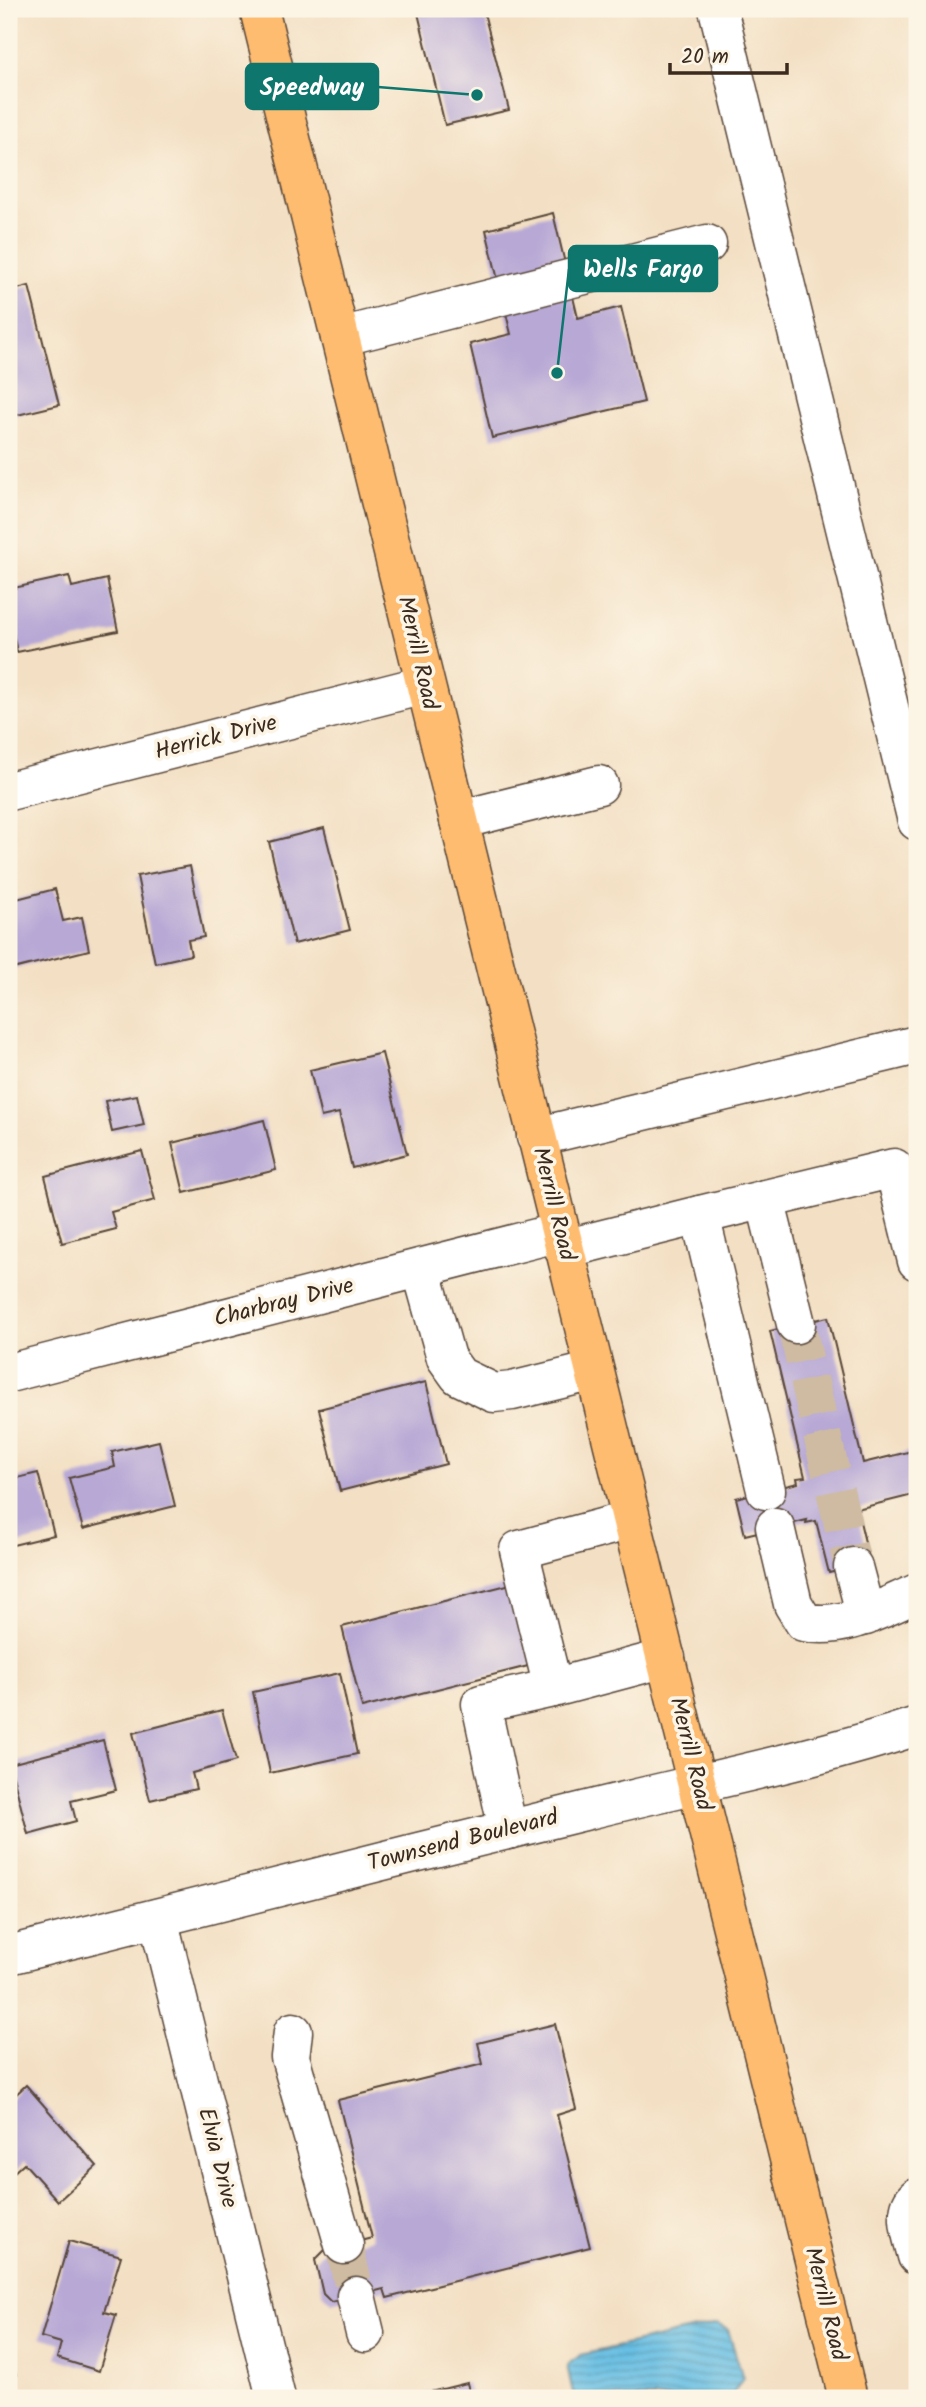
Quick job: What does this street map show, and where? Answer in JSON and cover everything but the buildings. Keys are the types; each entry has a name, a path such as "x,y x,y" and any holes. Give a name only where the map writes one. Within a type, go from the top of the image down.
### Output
{"main road":[{"name":"Merrill Road","path":"259,9 848,2398"}],"street":[{"path":"718,9 917,821"},
{"path":"340,337 707,244"},
{"name":"Herrick Drive","path":"9,790 424,685"},
{"path":"458,820 599,785"},
{"path":"536,1137 917,1045"},
{"name":"Charbray Drive","path":"9,1373 421,1268 700,1215 894,1168 917,1261"},
{"path":"765,1199 796,1324"},
{"path":"700,1215 766,1490"},
{"path":"421,1268 446,1358 459,1376 494,1393 594,1371"},
{"path":"553,1688 519,1550 632,1520"},
{"path":"775,1527 793,1604 804,1622 821,1626 866,1616 917,1593"},
{"path":"853,1567 866,1616"},
{"path":"508,1830 481,1704 666,1658"},
{"name":"Townsend Boulevard","path":"9,1955 508,1830 697,1786 863,1744 917,1726"},
{"name":"Elvia Drive","path":"158,1918 276,2398"},
{"path":"293,2032 290,2057 344,2245"},
{"path":"917,2197 913,2200 908,2220 917,2256"},
{"path":"356,2296 365,2333"}],"water":[{"path":"717,2324 728,2330 743,2378 733,2394 718,2398 574,2398 567,2365 581,2355"}],"tunnel":[{"path":"796,1324 853,1567"},
{"path":"344,2245 356,2296"}],"place":[{"name":"Speedway","path":"477,95"},
{"name":"Wells Fargo","path":"557,373"}]}
